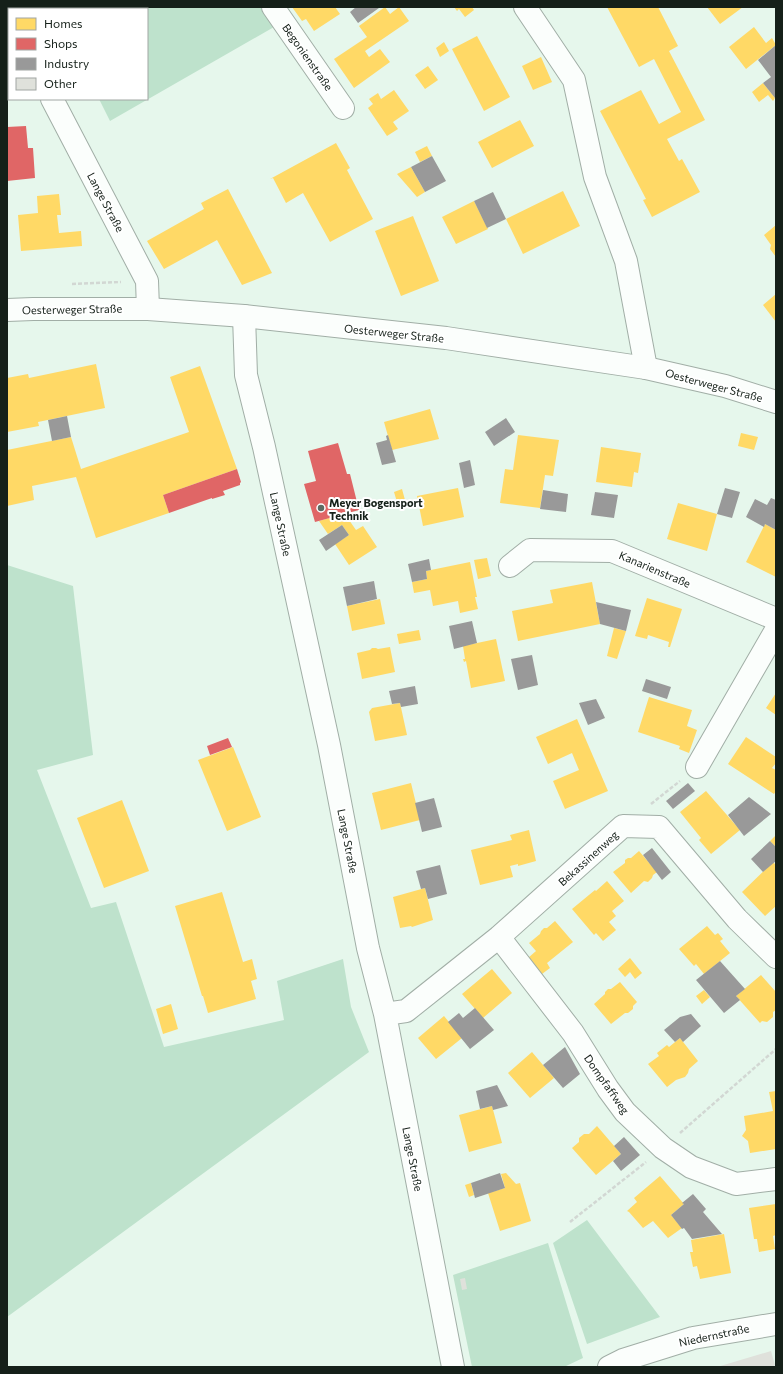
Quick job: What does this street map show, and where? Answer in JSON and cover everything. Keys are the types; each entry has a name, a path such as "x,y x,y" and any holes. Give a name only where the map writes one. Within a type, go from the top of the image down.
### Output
{"street":[{"name":"Begonienstraße","path":"273,7 343,108"},
{"path":"525,7 574,80 595,177 626,261 646,368"},
{"name":"Lange Straße","path":"53,100 147,282 148,309"},
{"name":"Oesterweger Straße","path":"7,310 148,309 244,316 446,338 646,368 726,386 776,402"},
{"name":"Lange Straße","path":"244,316 246,375 264,447 330,745 368,948 385,1014 453,1367"},
{"name":"Kanarienstraße","path":"510,566 530,550 612,551 776,619"},
{"path":"697,766 776,630"},
{"name":"Bekassinenweg","path":"385,1014 406,1011 499,937 623,826 659,827 738,919 776,957"},
{"name":"Dompfaffweg","path":"499,937 573,1033 608,1089 625,1112 663,1148 691,1166 736,1184 776,1179"},
{"name":"Niedernstraße","path":"609,1367 623,1360 693,1338 776,1324"}],"path":[{"path":"623,826 697,766"}],"green space":[{"path":"260,7 274,27 148,99 148,8 50,8"},
{"path":"100,100 147,100 110,121"},
{"path":"7,565 73,586 93,755 37,770 91,908 116,902 164,1047 284,1020 277,981 343,959 351,1007 369,1052 7,1317"},
{"path":"587,1220 660,1317 587,1344 553,1243"},
{"path":"548,1243 583,1358 564,1367 472,1367 453,1275"}],"building: Homes":[{"path":"292,7 335,7 340,14 314,31 306,19 302,21"},
{"path":"385,7 390,14 399,7 409,21 365,51 369,57 380,49 390,62 354,88 334,59 367,37 359,26"},
{"path":"454,7 472,7 474,10 465,17 459,9 457,11"},
{"path":"607,7 658,7 678,46 669,51 705,120 667,139 679,161 682,159 700,192 652,217 643,200 646,199 600,111 641,90 659,124 681,112 654,59 639,67"},
{"path":"707,7 743,7 720,24"},
{"path":"754,27 766,43 772,38 776,45 746,69 729,47"},
{"path":"477,36 510,97 484,111 452,49"},
{"path":"444,42 449,51 440,57 436,48"},
{"path":"541,57 552,82 533,90 522,66"},
{"path":"428,66 438,80 425,89 415,75"},
{"path":"763,83 775,98 773,101 768,95 759,102 752,92"},
{"path":"394,90 409,111 393,122 398,129 387,136 368,108 373,104 369,99 378,93 381,99"},
{"path":"520,120 534,146 492,168 478,142"},
{"path":"336,143 350,168 347,170 373,219 330,242 303,193 286,203 273,178 270,179"},
{"path":"427,146 432,156 420,162 415,152"},
{"path":"411,167 425,192 417,197 397,174"},
{"path":"228,189 272,273 242,285 217,240 164,269 147,241 204,209 201,203"},
{"path":"563,191 580,226 523,254 506,219"},
{"path":"59,194 61,215 57,215 59,233 81,231 82,246 21,251 18,215 38,213 37,196"},
{"path":"474,201 488,229 456,244 442,217"},
{"path":"413,216 439,281 401,296 375,231"},
{"path":"776,225 776,257 770,249 771,245 764,235"},
{"path":"776,294 776,322 763,305"},
{"path":"96,364 105,408 38,422 39,426 7,432 7,378 28,374 29,378"},
{"path":"200,366 237,469 163,495 169,513 96,538 76,477 32,486 34,500 7,506 7,450 71,437 81,469 189,432 170,377"},
{"path":"430,409 439,439 392,450 384,422"},
{"path":"741,433 758,437 754,450 738,446"},
{"path":"518,435 559,440 553,476 545,475 540,508 500,503 505,469 513,470"},
{"path":"601,447 641,453 638,473 634,472 632,487 596,482"},
{"path":"458,488 464,517 423,526 417,496"},
{"path":"402,489 405,500 397,502 394,492"},
{"path":"678,503 717,514 707,551 667,539"},
{"path":"350,512 354,518 349,520 356,530 363,526 377,547 349,565 335,544 349,535 342,525 328,534 319,521"},
{"path":"765,524 776,530 776,577 746,562"},
{"path":"487,558 491,576 478,579 474,560"},
{"path":"470,562 478,609 460,613 458,601 433,606 430,590 414,593 412,582 427,579 426,571"},
{"path":"592,582 600,624 518,641 512,611 553,603 550,590"},
{"path":"647,598 682,609 670,647 668,647 669,642 648,635 647,639 635,636"},
{"path":"380,599 385,624 352,631 347,606"},
{"path":"614,628 626,631 617,659 607,656"},
{"path":"419,630 421,640 399,644 397,634"},
{"path":"496,639 505,681 471,688 466,661 464,662 463,659 465,659 463,646"},
{"path":"390,647 395,672 362,679 357,653 370,650 372,648 378,649"},
{"path":"776,693 776,715 766,708"},
{"path":"649,697 692,710 687,726 697,730 689,753 679,749 680,746 638,732"},
{"path":"400,703 407,735 375,741 369,712 372,708"},
{"path":"577,719 608,791 565,809 553,781 579,770 572,753 548,764 536,737"},
{"path":"746,737 776,757 776,763 772,768 776,770 776,791 774,794 728,764"},
{"path":"233,747 261,817 227,831 198,760"},
{"path":"411,783 420,820 381,830 372,793"},
{"path":"706,791 740,830 711,854 699,840 701,838 680,812"},
{"path":"122,800 149,871 104,888 77,818"},
{"path":"529,830 536,861 518,866 518,864 510,866 513,877 480,885 471,850 512,840 510,835"},
{"path":"776,835 776,847 770,841"},
{"path":"639,851 657,872 648,882 644,881 631,893 613,872 625,863 625,860 631,858"},
{"path":"773,862 776,865 776,906 765,916 742,892"},
{"path":"607,881 624,901 612,911 616,916 609,922 616,930 603,941 596,933 594,935 572,909"},
{"path":"425,888 433,920 412,927 400,928 393,897"},
{"path":"222,892 243,962 252,959 257,979 251,981 256,999 208,1013 175,906"},
{"path":"555,921 573,942 547,963 550,968 542,974 528,958 536,951 529,943 540,934 544,928 547,928"},
{"path":"707,926 715,935 718,933 723,939 720,941 730,953 704,974 696,964 694,966 679,949"},
{"path":"630,958 642,973 635,979 630,972 625,977 618,969"},
{"path":"492,969 512,993 483,1018 462,994"},
{"path":"761,975 776,992 776,1010 773,1012 773,1017 767,1022 762,1021 760,1023 736,996"},
{"path":"620,982 637,1002 633,1006 633,1009 628,1013 625,1013 611,1024 594,1004 605,994 608,989 611,989"},
{"path":"704,990 710,997 702,1004 696,996"},
{"path":"171,1004 178,1029 163,1034 156,1009"},
{"path":"444,1016 462,1038 436,1059 418,1038"},
{"path":"680,1038 698,1061 689,1069 685,1077 676,1080 667,1087 648,1064 659,1056 657,1053 667,1045 669,1047"},
{"path":"532,1052 554,1078 530,1098 508,1073"},
{"path":"776,1091 776,1149 750,1153 748,1141 742,1136 746,1130 744,1116 773,1111 769,1092"},
{"path":"492,1106 502,1143 469,1152 459,1115"},
{"path":"597,1126 621,1154 596,1175 572,1148 579,1142 579,1138 584,1134 589,1134"},
{"path":"506,1173 516,1184 520,1183 531,1221 500,1231 488,1193 505,1188 501,1174"},
{"path":"660,1176 684,1204 671,1215 682,1228 668,1238 653,1221 643,1228 627,1211 637,1202 634,1198"},
{"path":"471,1183 474,1195 469,1197 465,1185"},
{"path":"776,1204 776,1235 773,1236 775,1249 759,1252 757,1239 754,1239 749,1208"},
{"path":"724,1234 731,1273 700,1279 697,1266 693,1267 690,1252 693,1252 691,1240"}],"building: Shops":[{"path":"26,126 28,148 33,148 35,178 7,181 7,127"},
{"path":"338,443 347,474 350,474 359,510 315,522 304,484 316,481 308,451"},
{"path":"237,469 241,482 240,485 223,491 225,495 169,513 163,495"},
{"path":"228,738 232,747 210,755 207,746"}],"building: Industry":[{"path":"356,7 379,8 358,23 350,12"},
{"path":"776,45 775,98 763,83 771,77 758,60"},
{"path":"432,156 446,181 425,192 411,167"},
{"path":"493,192 506,219 487,228 474,201"},
{"path":"67,416 71,437 52,441 48,420"},
{"path":"506,418 515,432 494,446 485,432"},
{"path":"388,435 396,462 382,465 376,443 387,440 386,436"},
{"path":"470,460 475,485 464,488 459,463"},
{"path":"725,488 740,492 732,518 717,514"},
{"path":"543,490 568,494 566,512 540,509"},
{"path":"595,492 618,495 614,518 591,515"},
{"path":"771,498 776,500 776,530 765,524 764,527 746,517 755,499 767,505"},
{"path":"342,525 349,535 326,551 319,540"},
{"path":"429,559 431,570 426,571 427,579 412,582 408,564"},
{"path":"374,581 377,599 347,606 343,587"},
{"path":"596,602 631,610 626,631 600,624"},
{"path":"472,621 477,643 454,649 449,626"},
{"path":"532,655 538,685 518,690 511,659"},
{"path":"646,679 671,687 667,699 642,691"},
{"path":"415,686 418,704 401,707 400,703 392,704 389,691"},
{"path":"596,699 605,718 588,725 579,703"},
{"path":"688,783 695,791 673,809 666,801"},
{"path":"749,797 771,814 744,836 728,815"},
{"path":"434,798 442,827 422,832 415,803"},
{"path":"770,841 776,847 776,861 763,872 751,859"},
{"path":"652,848 671,872 662,880 643,855"},
{"path":"440,865 447,894 428,899 425,888 421,889 416,871"},
{"path":"720,961 745,989 736,996 740,1000 724,1013 696,980"},
{"path":"475,1008 494,1030 470,1049 448,1022 459,1013 463,1018"},
{"path":"691,1014 701,1026 683,1042 680,1038 675,1042 664,1030 680,1017"},
{"path":"565,1047 580,1074 563,1088 543,1065"},
{"path":"497,1085 508,1106 493,1110 492,1106 480,1109 476,1091"},
{"path":"624,1137 640,1155 621,1171 613,1161 621,1154 614,1146"},
{"path":"500,1173 505,1188 475,1198 471,1183"},
{"path":"693,1194 706,1209 703,1212 722,1234 692,1239 684,1228 682,1229 671,1215"}],"building: Other":[{"path":"465,1278 467,1289 462,1290 460,1279"},
{"path":"771,1351 775,1365 772,1367 717,1367"}],"place":[{"name":"Meyer Bogensport Technik","path":"321,508"}]}
